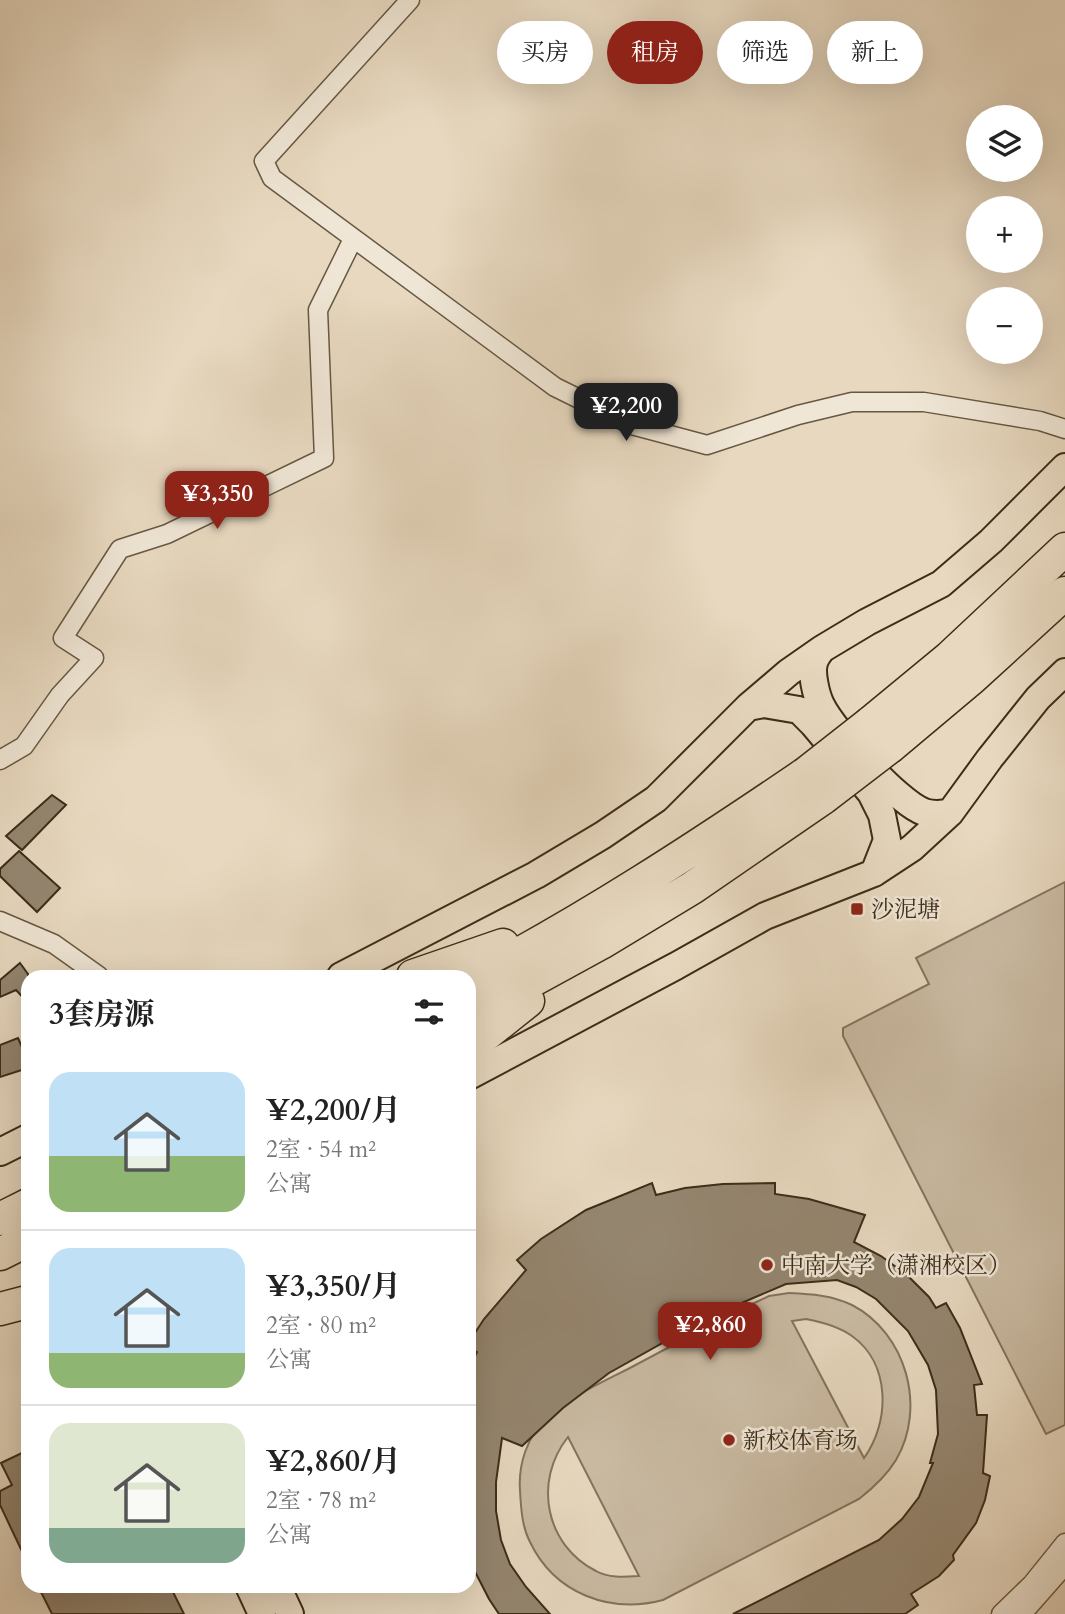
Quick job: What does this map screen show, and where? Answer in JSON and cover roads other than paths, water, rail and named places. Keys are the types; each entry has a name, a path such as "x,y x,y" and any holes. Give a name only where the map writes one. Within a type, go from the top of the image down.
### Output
{"highway":[{"path":"881,735 950,657 1065,550"},
{"path":"476,1012 601,943 692,888 814,786 881,735 972,678 1065,593"},
{"path":"476,977 584,917 694,849 814,786"},
{"path":"430,970 584,917"},
{"path":"476,1042 601,943"},
{"path":"0,1219 21,1208"},
{"path":"0,1254 21,1244"}],"main road":[{"path":"353,970 536,875 656,799 748,708 789,672 867,622 941,584 991,541 1065,467"},
{"path":"822,649 813,663 815,681 821,704 834,723 886,785 908,804 926,813 950,813"},
{"path":"476,1072 765,916 873,873 912,848 950,813 1038,698 1065,672"},
{"path":"748,708 764,704 799,710 871,793 882,815 887,840 873,873"},
{"path":"0,1152 21,1142"},
{"path":"252,1593 262,1614"},
{"path":"280,1593 290,1614"}],"street":[{"path":"410,0 264,161 272,178 555,387 632,425 707,445 798,415 852,402 924,402 1040,421 1065,429"},
{"path":"0,760 24,746 60,695 94,658 63,638 120,549 167,534 324,458 318,310 353,239"},
{"path":"0,921 54,944 91,970"},
{"path":"1001,1614 1032,1584 1065,1543"},
{"path":"1022,1614 1065,1565"}],"place":[{"name":"沙泥塘","path":"857,909"},
{"name":"中南大学（潇湘校区）","path":"767,1265"},
{"name":"新校体育场","path":"729,1440"}]}
